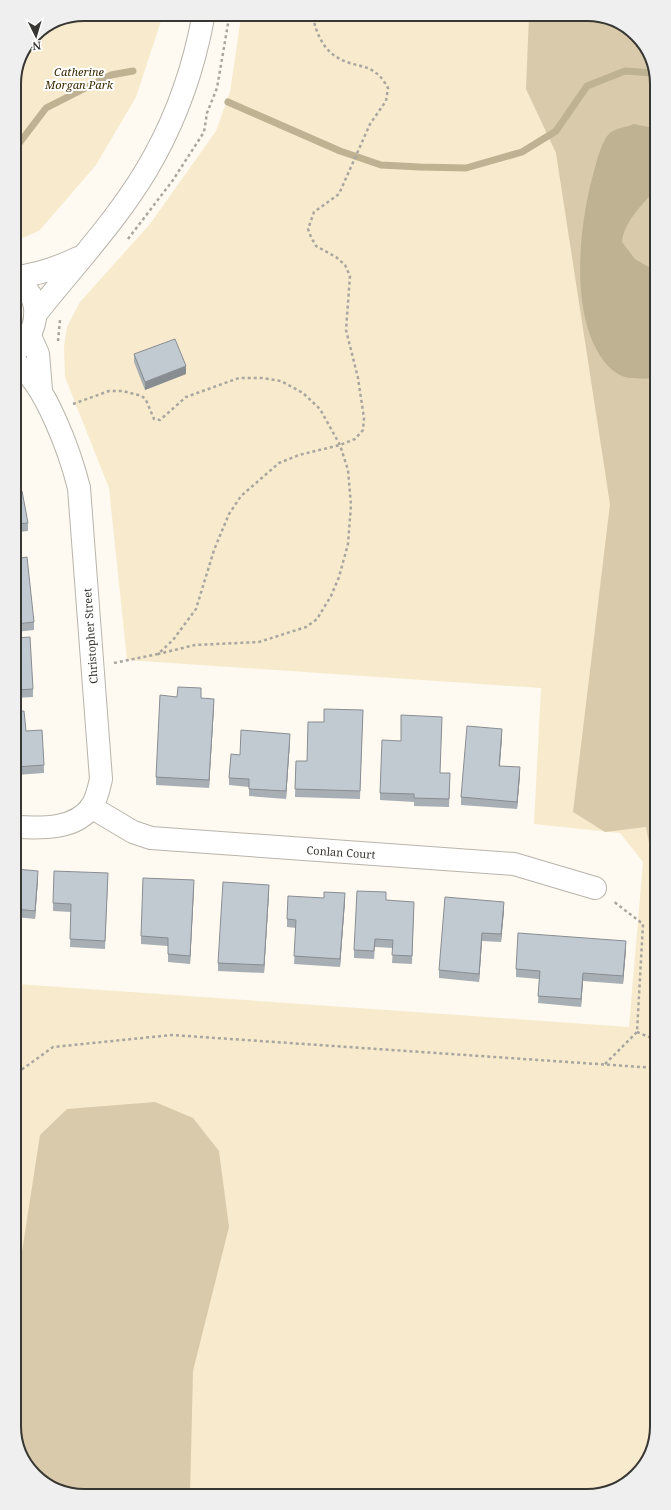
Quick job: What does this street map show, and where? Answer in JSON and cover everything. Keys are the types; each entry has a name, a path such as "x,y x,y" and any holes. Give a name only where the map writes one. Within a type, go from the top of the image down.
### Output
{"street":[{"path":"35,315 113,219 155,155 182,99 197,47 202,21"},
{"path":"21,277 32,276 49,271 82,257"},
{"path":"21,286 27,291 33,302 35,315 34,326 30,336 21,347"},
{"name":"Christopher Street","path":"30,336 38,354 41,390 67,448 79,488 101,779 91,807"},
{"name":"Christopher Street","path":"21,369 41,390"},
{"path":"21,826 50,828 66,824 82,816 91,807"},
{"name":"Conlan Court","path":"91,807 133,832 151,838 514,864 595,888"}],"path":[{"path":"158,654 173,640 196,609 214,550 229,514 241,496 280,463 299,455 340,445 355,439 363,430 364,418 358,378 346,330 350,276 345,265 316,246 310,237 308,229 314,212 339,194 370,124 386,101 388,88 377,73 367,68 346,62 326,49 316,32 314,21"},
{"path":"50,411 109,391 123,391 142,396 146,400 154,420 160,420 186,397 239,378 262,378 281,381 303,393 320,410 340,445 348,470 351,505 348,544 339,577 331,596 317,619 306,627 259,642 195,646 126,662 92,666"},
{"path":"595,888 644,924 637,1032 605,1064"},
{"path":"637,1032 650,1037"},
{"path":"21,1070 53,1047 172,1035 650,1068"}],"green space":[{"name":"Catherine Morgan Park","path":"161,21 136,97 96,165 39,231 21,238 21,80 23,68 32,49 39,39 49,32 72,22"},
{"path":"240,21 591,21 603,23 619,29 632,39 644,56 647,64 650,84 650,1426 649,1438 644,1454 632,1471 619,1481 607,1486 587,1489 80,1489 64,1486 52,1481 39,1471 27,1454 24,1446 21,1426 21,984 629,1027 643,862 620,833 534,824 541,688 127,660 109,488 65,377 64,347 67,327 80,302 150,224 216,131 230,92"}],"shaded area":[{"path":"529,21 591,21 603,23 619,29 632,39 644,56 649,72 650,848 646,827 605,832 573,812 610,504 556,153 526,89"},
{"path":"634,124 650,127 650,196 630,221 623,235 622,242 635,259 650,268 650,378 645,379 622,376 603,360 592,341 585,318 581,294 581,242 589,192 602,145 608,135 616,129"},
{"path":"155,1102 193,1118 219,1151 229,1227 193,1371 190,1489 80,1489 64,1486 52,1481 39,1471 27,1454 24,1446 21,1426 21,1258 40,1135 67,1109"}],"building":[{"path":"175,339 186,366 145,382 134,354"},
{"path":"22,491 28,523 21,524"},
{"path":"27,557 34,622 21,623 21,558"},
{"path":"30,637 33,689 21,690 21,638"},
{"path":"178,687 201,688 201,698 214,699 209,780 156,777 160,695 177,697"},
{"path":"324,709 363,710 360,791 295,789 296,761 307,761 308,722 324,722"},
{"path":"21,711 24,711 26,731 42,730 44,765 21,767"},
{"path":"401,715 442,717 440,773 450,773 449,799 414,798 414,794 380,793 382,740 401,741"},
{"path":"467,726 502,729 499,766 520,767 517,802 461,797"},
{"path":"241,730 290,734 286,791 249,789 249,779 229,778 231,754 240,755"},
{"path":"21,869 38,871 35,911 21,910"},
{"path":"54,871 108,873 105,941 70,939 71,904 53,903"},
{"path":"143,878 194,880 190,956 168,954 168,938 141,936"},
{"path":"223,882 269,885 264,965 218,963"},
{"path":"357,891 386,892 386,900 414,902 412,956 392,955 393,940 375,939 374,951 354,950"},
{"path":"324,892 345,893 340,959 294,956 296,920 287,919 288,896 324,898"},
{"path":"445,897 504,902 501,934 482,933 479,974 439,970"},
{"path":"518,933 626,941 623,976 583,973 581,999 538,996 540,971 516,969"}],"waterway":[{"path":"21,141 46,108 111,75 133,71"},
{"path":"228,102 340,151 381,165 466,168 522,152 556,131 587,86 625,71 649,73"}]}
